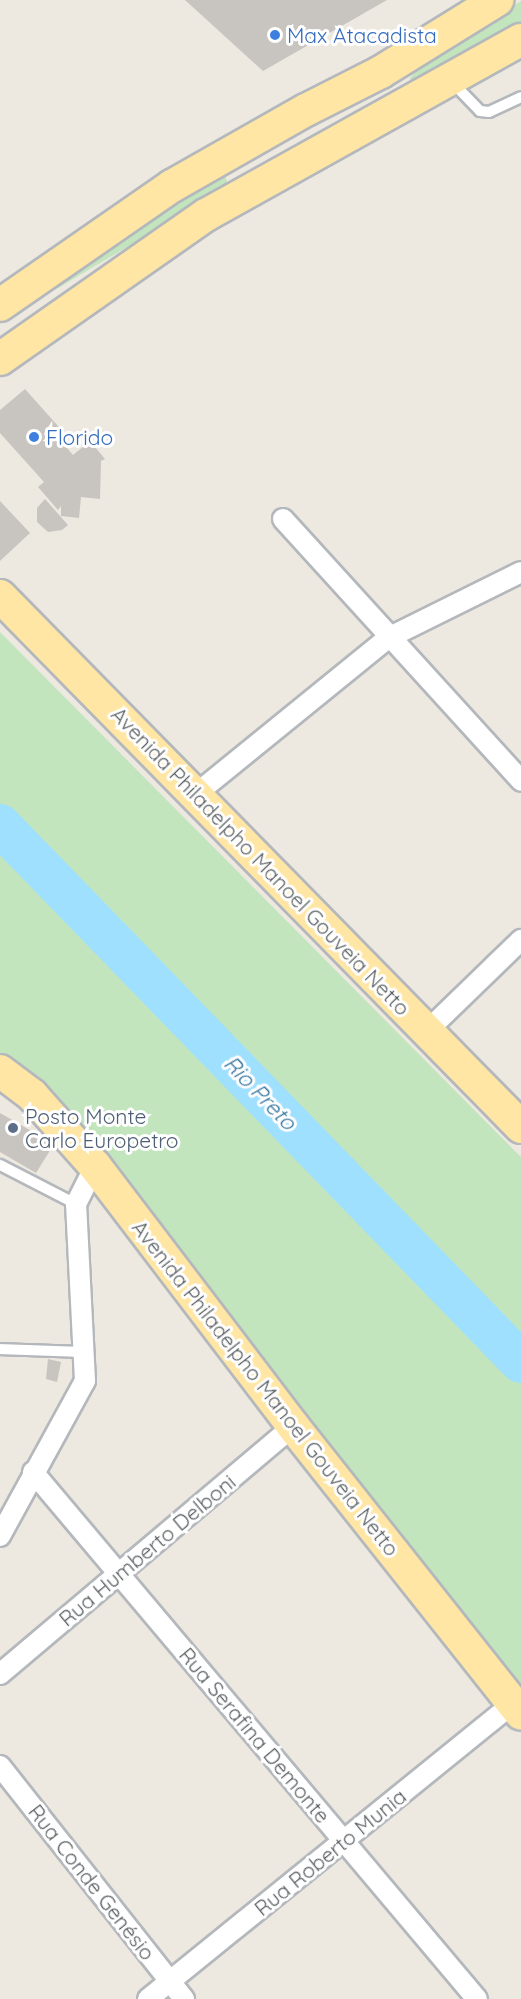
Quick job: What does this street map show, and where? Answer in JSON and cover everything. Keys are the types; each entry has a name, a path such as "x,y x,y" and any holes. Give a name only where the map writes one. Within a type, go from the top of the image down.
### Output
{"main road":[{"path":"51,321 12,296 172,186 278,129 306,110 381,72 496,0"},
{"path":"0,358 206,215 521,40"},
{"path":"351,135 383,97 381,72"},
{"path":"232,201 246,166 278,129"},
{"name":"Avenida Philadelpho Manoel Gouveia Netto","path":"0,596 521,1127"},
{"name":"Avenida Philadelpho Manoel Gouveia Netto","path":"0,1071 32,1095 95,1166 293,1426 517,1709"}],"street":[{"path":"283,519 388,638 521,781"},
{"path":"196,794 388,638 521,572"},
{"path":"427,1031 521,940"},
{"path":"0,1536 33,1472 85,1381 76,1204 95,1166"},
{"name":"Rua Humberto Delboni","path":"0,1674 293,1426"},
{"name":"Rua Serafina Demonte","path":"33,1472 477,1999"},
{"name":"Rua Roberto Munia","path":"148,1999 344,1841 517,1709"},
{"name":"Rua Conde Genésio","path":"0,1766 184,1999"}],"lane":[{"path":"450,80 480,111 489,112 521,97"},
{"path":"0,1165 76,1204"},
{"path":"0,1349 85,1353"}],"green space":[{"path":"521,1 521,23 424,83 409,79 429,57"},
{"path":"216,172 225,173 228,187 58,288 53,288 47,282"},
{"path":"0,632 521,1157 521,1686 84,1136 0,1059"}],"building":[{"name":"Max Atacadista","path":"185,0 387,0 263,71"},
{"path":"25,389 66,435 60,440 73,455 90,441 105,459 101,461 100,499 81,497 79,518 61,516 61,506 58,510 38,487 44,482 0,433 0,410"},
{"path":"45,499 68,525 62,530 48,532 37,522 37,508"},
{"path":"0,501 30,533 0,561"},
{"name":"Posto Monte Carlo Europetro","path":"0,1113 54,1144 36,1173 0,1152"},
{"path":"48,1359 61,1362 57,1382 46,1379"}],"waterway":[{"name":"Rio Preto","path":"0,825 521,1362"}],"place":[{"name":"Max Atacadista","path":"275,35"},
{"name":"Florido","path":"34,437"},
{"name":"Posto Monte Carlo Europetro","path":"13,1128"}]}
